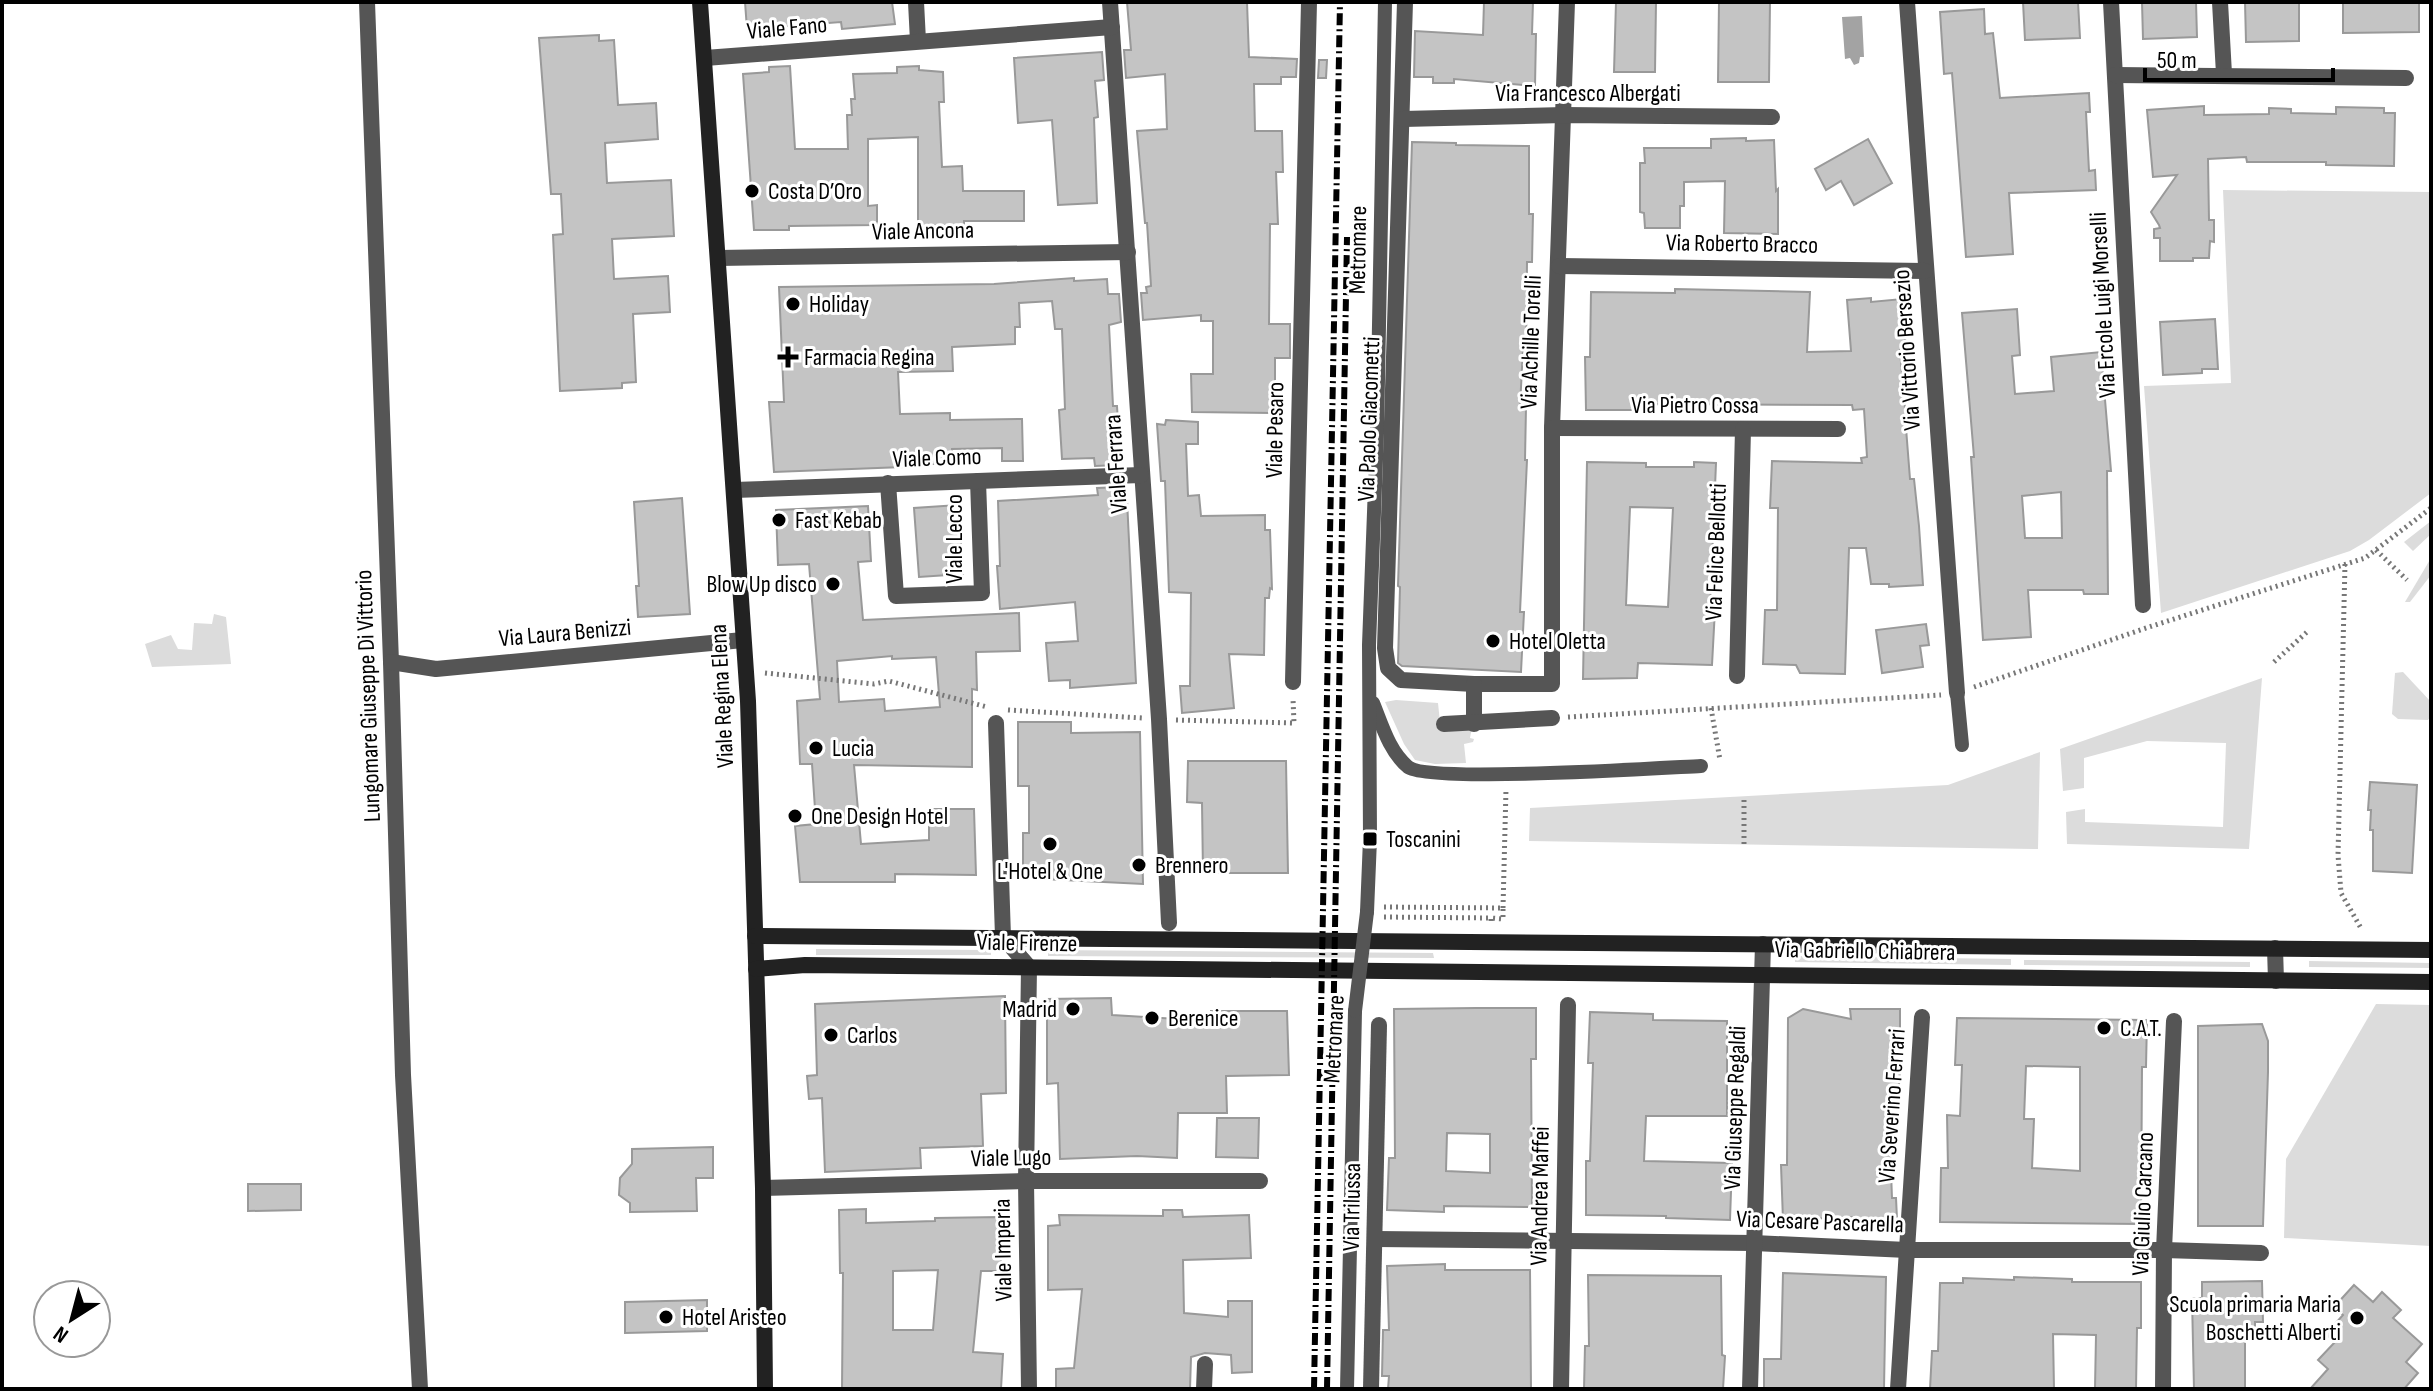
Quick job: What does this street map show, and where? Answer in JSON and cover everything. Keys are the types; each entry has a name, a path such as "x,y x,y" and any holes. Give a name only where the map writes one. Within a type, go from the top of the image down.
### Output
{"street":[{"name":"Lungomare Giuseppe Di Vittorio","path":"367,2 403,1075 420,1389"},
{"name":"Viale Regina Elena","path":"700,2 745,671 763,1188 765,1389"},
{"path":"916,2 918,41"},
{"name":"Viale Ferrara","path":"1110,2 1159,719 1169,923"},
{"name":"Viale Pesaro","path":"1293,682 1309,2"},
{"name":"Via Paolo Giacometti","path":"1405,2 1385,648 1388,668 1401,680 1552,684"},
{"name":"Via Achille Torelli","path":"1552,684 1552,428 1567,2"},
{"name":"Via Vittorio Bersezio","path":"1907,2 1957,693"},
{"name":"Via Ercole Luigi Morselli","path":"2111,2 2143,605"},
{"path":"2220,2 2224,74"},
{"name":"Viale Fano","path":"705,58 1112,27"},
{"path":"2115,75 2406,78"},
{"name":"Via Francesco Albergati","path":"1403,119 1564,115 1772,117"},
{"name":"Viale Ancona","path":"719,258 1128,252"},
{"name":"Via Roberto Bracco","path":"1559,266 1925,271"},
{"name":"Via Pietro Cossa","path":"1552,428 1838,429"},
{"name":"Via Felice Bellotti","path":"1737,676 1743,429"},
{"name":"Viale Como","path":"734,490 1141,475"},
{"name":"Viale Lecco","path":"888,483 896,596 982,593 978,481"},
{"name":"Via Laura Benizzi","path":"391,662 433,669 743,640"},
{"path":"1474,684 1474,724"},
{"path":"1444,724 1552,718"},
{"name":"Viale Firenze","path":"996,723 1003,937"},
{"name":"Viale Firenze","path":"755,936 1298,939"},
{"path":"1003,937 1029,967"},
{"name":"Via Gabriello Chiabrera","path":"1298,939 2431,950"},
{"name":"Via Giuseppe Regaldi","path":"1750,1389 1763,944"},
{"path":"2275,948 2276,981"},
{"name":"Viale Firenze","path":"756,969 805,965 1298,969"},
{"name":"Viale Imperia","path":"1029,967 1026,1181 1029,1389"},
{"name":"Via Gabriello Chiabrera","path":"1298,969 2431,982"},
{"name":"Via Andrea Maffei","path":"1561,1389 1568,1005"},
{"name":"Via Severino Ferrari","path":"1898,1389 1922,1017"},
{"name":"Via Giulio Carcano","path":"2163,1389 2164,1250 2174,1021"},
{"name":"Via Trilussa","path":"1371,1389 1379,1025"},
{"name":"Viale Lugo","path":"763,1188 1026,1181 1260,1181"},
{"name":"Via Cesare Pascarella","path":"1376,1239 1754,1243 1907,1250 2261,1253"},
{"path":"1204,1389 1205,1364"}],"lane":[{"name":"Metromare","path":"1347,1389 1355,1011 1372,912 1369,691 1385,2"},
{"name":"Metromare","path":"1369,691 1388,742 1409,769 1436,775 1701,766"},
{"path":"1957,693 1962,745"}],"path":[{"path":"1552,718 1921,698 1957,693 2365,558 2431,508"},
{"path":"2376,550 2407,580"},
{"path":"2345,564 2339,867 2341,893 2363,931"},
{"path":"2274,662 2307,632"},
{"path":"745,671 874,684 889,681 997,709 1294,723 1293,682"},
{"path":"1711,708 1721,765"},
{"path":"1744,799 1744,844"},
{"path":"1372,912 1503,908 1503,919 1491,918"},
{"path":"1372,912 1479,918"}],"shaded area":[{"path":"1862,16 1864,57 1860,57 1859,63 1854,65 1850,58 1845,59 1842,17"},
{"path":"2223,190 2431,192 2431,493 2350,551 2161,613 2144,386 2231,383"},
{"path":"2431,521 2431,534 2413,551 2404,542"},
{"path":"2431,558 2431,575 2410,602 2405,602"},
{"path":"214,614 226,617 231,664 152,667 145,644 171,635 178,649 192,650 194,623 212,624"},
{"path":"2403,672 2431,702 2428,720 2398,719 2392,714 2395,673"},
{"path":"2262,678 2249,849 2067,844 2066,812 2085,809 2085,822 2223,827 2226,743 2147,741 2084,758 2084,788 2063,791 2060,749"},
{"path":"1385,702 1438,703 1441,732 1454,725 1472,727 1470,738 1474,739 1473,742 1464,744 1466,763 1435,764 1415,760 1404,744"},
{"path":"2040,752 2038,849 1529,841 1530,808 1948,785"},
{"path":"816,949 991,950 991,955 816,955"},
{"path":"1048,950 1433,953 1434,958 1048,956"},
{"path":"1795,956 2011,959 2011,965 1795,962"},
{"path":"2024,960 2250,962 2250,967 2024,965"},
{"path":"2309,961 2431,963 2431,968 2309,967"},
{"path":"2376,1004 2431,1005 2431,1246 2284,1238 2286,1159"}],"building":[{"path":"745,2 892,2 895,24 842,29 841,22 747,29"},
{"path":"1127,2 1247,2 1249,57 1297,59 1296,77 1281,77 1281,84 1254,84 1255,131 1282,131 1283,172 1276,172 1278,224 1270,224 1269,324 1290,324 1290,358 1275,358 1275,413 1192,412 1191,374 1213,374 1213,321 1201,321 1201,315 1143,320 1141,293 1147,293 1146,287 1151,286 1137,131 1167,129 1165,74 1126,78 1124,50 1131,50"},
{"path":"1484,2 1533,2 1535,86 1454,79 1454,83 1433,83 1433,77 1414,77 1415,31 1483,35"},
{"path":"1616,2 1656,2 1655,72 1614,72"},
{"path":"1719,2 1770,2 1769,82 1718,82"},
{"path":"2023,2 2078,2 2080,38 2025,40"},
{"path":"2142,2 2196,2 2197,37 2143,39"},
{"path":"2245,2 2299,2 2299,41 2246,42"},
{"path":"2343,2 2419,2 2419,32 2343,33"},
{"path":"1984,9 1985,34 1993,33 2000,98 2089,93 2090,112 2086,112 2089,171 2095,170 2096,190 2009,193 2013,254 1966,257 1952,73 1944,74 1940,12"},
{"path":"599,35 599,41 614,40 618,105 656,103 658,139 605,143 607,183 671,180 674,236 612,239 614,279 668,276 670,312 633,314 636,382 622,383 622,388 560,391 553,235 563,234 561,194 551,194 539,38"},
{"path":"1102,52 1104,80 1095,81 1098,117 1094,118 1097,203 1058,205 1052,120 1018,123 1014,58"},
{"path":"1319,60 1327,60 1326,78 1318,78"},
{"path":"790,66 795,149 848,149 847,115 852,115 851,99 855,99 853,74 897,73 897,67 919,66 919,70 943,72 944,102 939,102 942,167 962,166 963,191 1024,191 1024,221 964,221 964,225 918,226 918,137 868,139 868,206 877,205 877,225 789,226 789,230 754,230 743,74 769,72 769,67"},
{"path":"2204,106 2204,115 2269,114 2269,108 2291,109 2291,113 2336,114 2336,107 2384,108 2384,113 2395,113 2394,166 2247,162 2246,157 2208,159 2209,220 2214,220 2214,242 2210,241 2209,258 2160,261 2160,238 2154,238 2154,229 2160,228 2151,212 2177,175 2153,177 2147,110"},
{"path":"1746,138 1746,141 1774,140 1778,234 1724,233 1725,181 1684,182 1680,228 1645,228 1644,213 1640,212 1640,163 1645,163 1644,148 1711,148 1711,139"},
{"path":"1868,139 1892,183 1854,205 1841,181 1826,190 1815,169"},
{"path":"1412,142 1529,146 1529,214 1533,214 1532,262 1527,262 1526,348 1523,348 1520,407 1526,407 1527,460 1520,612 1524,612 1521,672 1402,666 1398,663"},
{"path":"1074,278 1074,281 1107,279 1108,294 1119,294 1121,322 1109,325 1113,406 1117,406 1120,458 1117,458 1117,465 1095,466 1094,458 1062,459 1059,410 1065,409 1062,329 1055,329 1052,301 1019,303 1020,327 1015,327 1015,344 952,347 953,371 898,372 900,414 950,413 950,420 1022,419 1023,461 1002,461 1002,448 952,449 951,464 774,472 769,402 784,402 779,287 994,284"},
{"path":"1675,289 1810,292 1807,352 1851,351 1847,300 1871,298 1871,302 1902,299 1906,349 1900,350 1905,409 1909,409 1910,428 1906,428 1910,479 1914,479 1923,585 1889,587 1889,584 1871,584 1866,548 1849,548 1845,674 1800,673 1796,665 1763,664 1765,610 1777,610 1778,508 1770,508 1772,461 1862,463 1861,458 1867,457 1864,409 1853,410 1852,405 1654,404 1654,410 1586,410 1585,357 1590,357 1591,292 1675,293"},
{"path":"2017,309 2020,355 2012,356 2015,394 2054,391 2051,357 2101,352 2111,471 2107,471 2108,594 2084,594 2083,590 2028,590 2031,637 1983,640 1971,457 1974,457 1962,313","holes":["2061,492 2062,538 2025,538 2022,496"]},
{"path":"2215,319 2218,369 2163,375 2160,322"},
{"path":"1166,420 1198,422 1198,444 1186,444 1188,496 1199,495 1201,516 1265,515 1265,530 1270,530 1272,589 1269,598 1265,598 1264,655 1229,654 1234,708 1182,713 1180,686 1190,686 1191,593 1169,592 1165,481 1161,481 1157,424 1165,425"},
{"path":"1587,462 1646,463 1646,467 1694,467 1694,462 1716,463 1710,608 1715,609 1712,665 1638,663 1637,678 1583,679","holes":["1630,507 1673,508 1668,607 1626,605"]},
{"path":"1119,487 1120,501 1127,500 1136,683 1070,688 1070,680 1049,681 1046,643 1078,641 1075,602 1000,609 998,501 1098,495 1097,488"},
{"path":"682,498 690,614 638,617 634,502"},
{"path":"958,505 963,574 919,577 914,508"},
{"path":"868,506 871,561 858,562 863,620 1019,613 1020,651 976,652 977,690 972,689 972,767 854,765 861,844 929,840 929,809 974,809 976,875 895,874 895,882 800,882 795,826 816,824 812,764 800,764 797,701 820,699 809,564 778,565 776,510","holes":["892,656 892,659 936,657 940,707 885,711 884,699 839,702 837,661"]},
{"path":"1926,624 1929,645 1920,646 1923,667 1882,673 1876,630"},
{"path":"1018,722 1071,722 1071,733 1140,732 1143,884 1023,878 1023,833 1029,833 1029,786 1018,786"},
{"path":"1188,761 1286,761 1288,873 1203,873 1202,803 1187,802"},
{"path":"2370,782 2417,785 2412,873 2373,871 2373,830 2370,830 2371,810 2368,810"},
{"path":"1005,996 1006,1093 981,1094 983,1146 920,1148 921,1168 825,1172 822,1098 809,1099 807,1076 817,1075 815,1004"},
{"path":"1111,998 1112,1015 1211,1021 1211,1011 1287,1011 1289,1075 1226,1076 1227,1113 1178,1113 1177,1158 1060,1159 1058,1083 1047,1084 1047,999"},
{"path":"1536,1008 1536,1059 1531,1059 1532,1207 1444,1206 1444,1212 1387,1210 1389,1158 1395,1158 1394,1009","holes":["1447,1133 1490,1134 1490,1173 1446,1171"]},
{"path":"1803,1009 1851,1019 1850,1009 1900,1009 1895,1146 1890,1146 1892,1198 1896,1198 1897,1219 1783,1220 1781,1165 1787,1165 1788,1018"},
{"path":"1590,1012 1653,1014 1653,1020 1727,1021 1727,1116 1646,1116 1644,1161 1732,1163 1730,1220 1586,1215 1586,1161 1590,1161 1593,1063 1588,1063"},
{"path":"1957,1018 2147,1020 2146,1067 2142,1067 2141,1224 1940,1222 1941,1168 1948,1168 1947,1115 1960,1116 1962,1065 1955,1065","holes":["2026,1066 2080,1067 2080,1171 2032,1168 2034,1119 2024,1119"]},
{"path":"2262,1024 2268,1041 2263,1226 2198,1226 2198,1026"},
{"path":"1217,1118 1259,1118 1258,1158 1216,1157"},
{"path":"713,1147 713,1178 696,1178 697,1211 630,1212 630,1203 619,1195 620,1178 632,1164 632,1149"},
{"path":"248,1184 301,1184 301,1210 248,1211"},
{"path":"866,1209 866,1223 1000,1217 1001,1271 981,1271 973,1352 1003,1354 1001,1389 842,1389 843,1273 840,1273 839,1210","holes":["938,1270 933,1330 893,1330 893,1271"]},
{"path":"1163,1210 1182,1210 1183,1217 1249,1215 1251,1258 1183,1260 1184,1313 1228,1317 1228,1301 1252,1301 1252,1372 1232,1373 1231,1355 1205,1353 1191,1357 1190,1389 1056,1389 1056,1369 1074,1368 1082,1289 1048,1290 1048,1226 1060,1225 1059,1215 1163,1216"},
{"path":"1445,1264 1445,1270 1530,1270 1531,1389 1388,1389 1389,1376 1382,1376 1383,1330 1389,1330 1387,1266"},
{"path":"1783,1273 1886,1277 1884,1389 1764,1389 1764,1359 1781,1359"},
{"path":"1588,1275 1721,1276 1722,1355 1725,1356 1723,1389 1584,1389 1585,1346 1589,1346"},
{"path":"2014,1277 2072,1279 2072,1282 2141,1282 2136,1389 2095,1389 2096,1335 2053,1334 2054,1389 1930,1389 1932,1351 1938,1351 1940,1283 1963,1283 1963,1278 2014,1280"},
{"path":"2262,1281 2263,1322 2255,1322 2255,1334 2245,1335 2245,1389 2194,1389 2192,1298 2202,1298 2202,1282"},
{"path":"2354,1285 2373,1302 2382,1292 2401,1310 2393,1318 2422,1344 2406,1362 2418,1373 2404,1389 2310,1389 2328,1369 2318,1360 2335,1342 2326,1334 2343,1315 2334,1307"},
{"name":"Hotel Aristeo","path":"707,1300 707,1331 625,1333 625,1302"}],"railway":[{"path":"1314,1389 1340,2"},
{"path":"1327,1389 1347,237"}],"place":[{"name":"Costa D’Oro","path":"752,191"},
{"name":"Holiday","path":"793,304"},
{"name":"Farmacia Regina","path":"788,357"},
{"name":"Fast Kebab","path":"779,520"},
{"name":"Blow Up disco","path":"833,584"},
{"name":"Hotel Oletta","path":"1493,641"},
{"name":"Lucia","path":"816,748"},
{"name":"One Design Hotel","path":"795,816"},
{"name":"Toscanini","path":"1370,839"},
{"name":"L'Hotel & One","path":"1050,844"},
{"name":"Brennero","path":"1139,865"},
{"name":"Madrid","path":"1073,1009"},
{"name":"Berenice","path":"1152,1018"},
{"name":"C.A.T.","path":"2104,1028"},
{"name":"Carlos","path":"831,1035"},
{"name":"Hotel Aristeo","path":"666,1317"},
{"name":"Scuola primaria Maria Boschetti Alberti","path":"2357,1318"}]}
